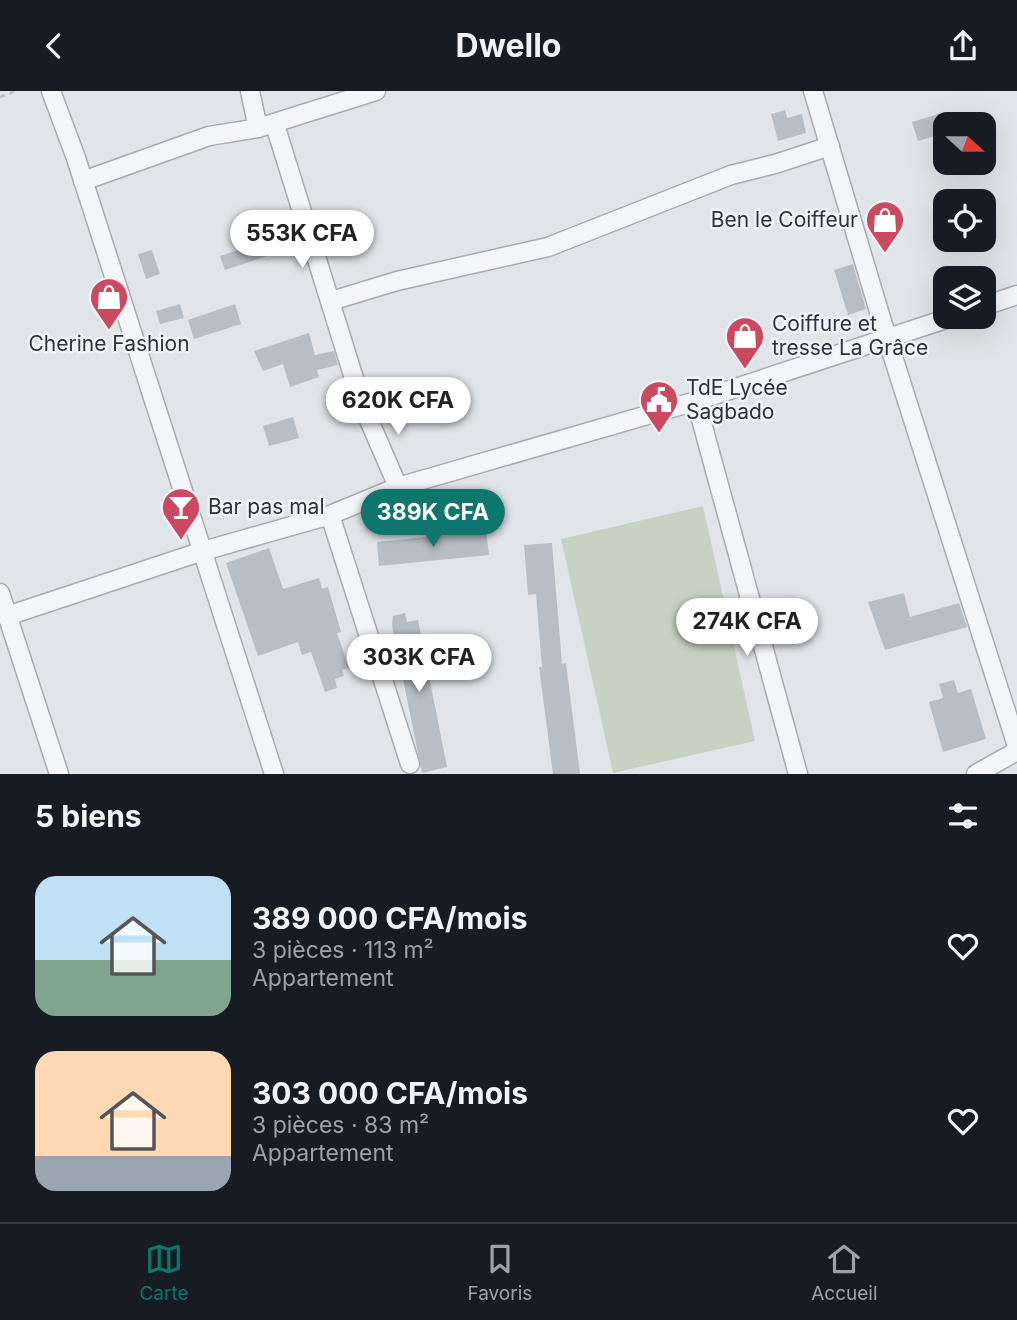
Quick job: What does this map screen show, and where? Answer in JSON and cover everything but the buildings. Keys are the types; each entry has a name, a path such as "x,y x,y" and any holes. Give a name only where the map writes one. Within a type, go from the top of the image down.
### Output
{"street":[{"path":"51,91 83,181 274,774"},
{"path":"250,91 267,127 331,301 362,404 398,487"},
{"path":"83,181 209,136 267,127 376,91"},
{"path":"813,91 887,338 1017,749 976,774"},
{"path":"331,301 397,281 548,247 730,174 775,164 830,146"},
{"path":"996,302 1017,295"},
{"path":"7,616 203,551 330,515 398,487 696,401 933,323"},
{"path":"696,401 798,774"},
{"path":"330,515 410,764"},
{"path":"0,593 59,774"}],"path":[{"path":"0,97 16,91"}],"green space":[{"path":"703,506 755,741 613,773 561,539"}],"place":[{"name":"Ben le Coiffeur","path":"885,254"},
{"name":"Cherine Fashion","path":"109,331"},
{"name":"Coiffure et tresse La Grâce","path":"745,370"},
{"name":"TdE Lycée Sagbado","path":"659,434"},
{"name":"Bar pas mal","path":"181,541"}]}
